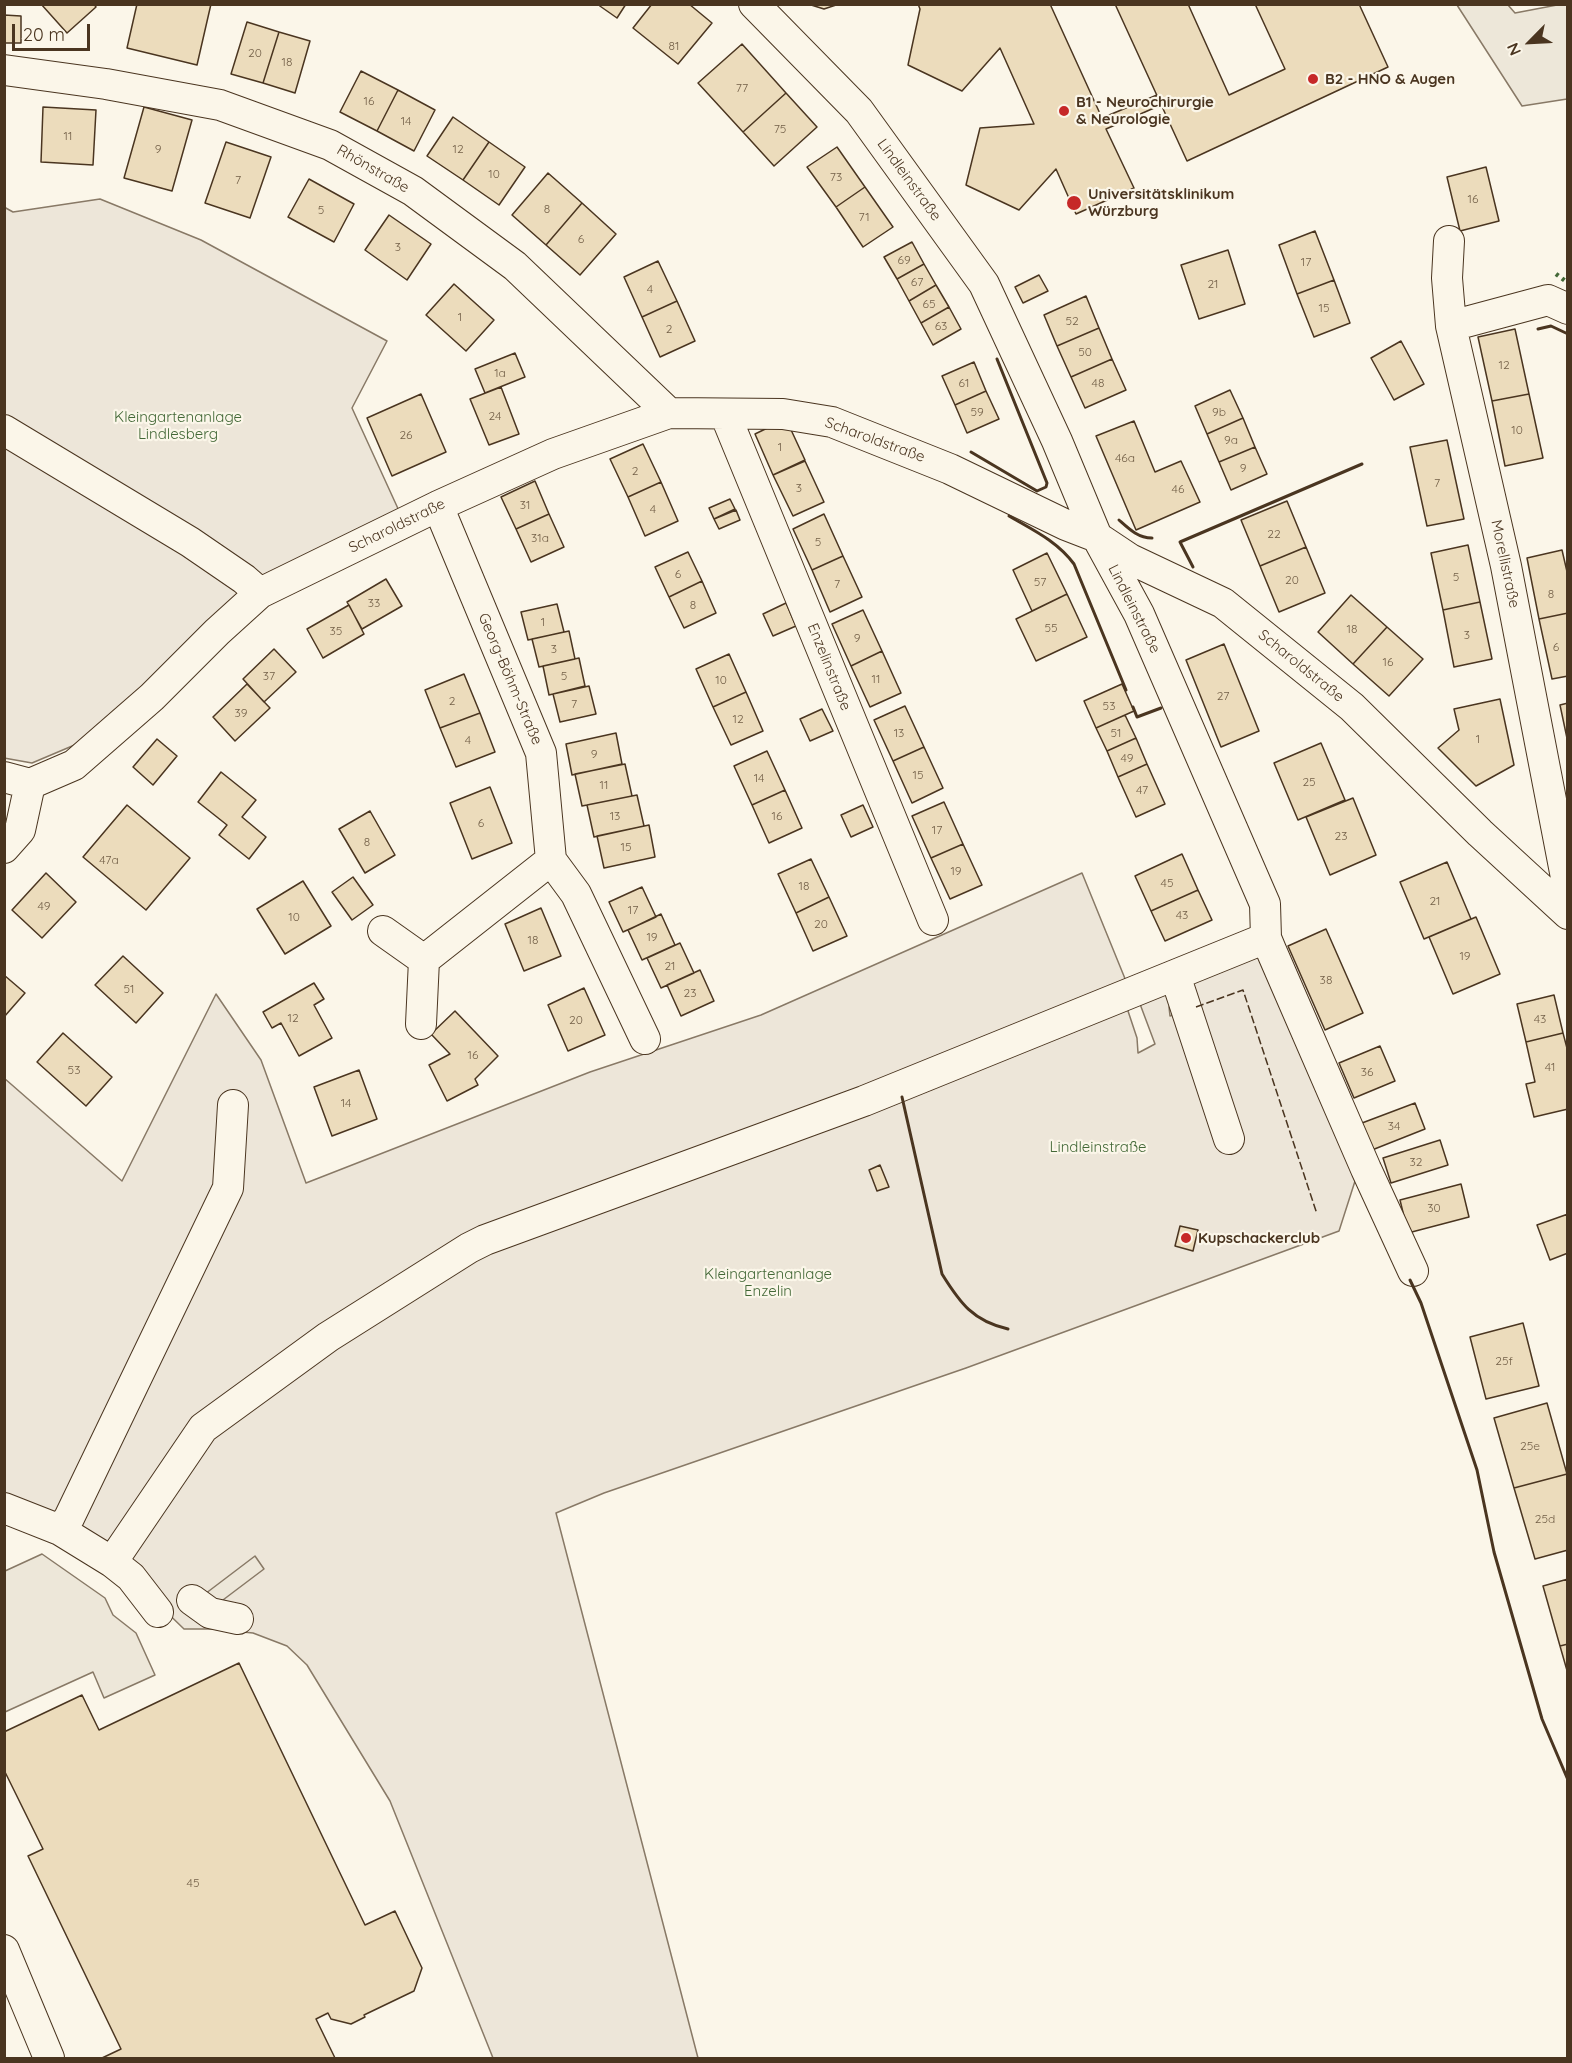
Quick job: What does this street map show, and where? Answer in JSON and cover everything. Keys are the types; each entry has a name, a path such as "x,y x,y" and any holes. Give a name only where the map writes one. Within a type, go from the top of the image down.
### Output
{"street":[{"name":"Lindleinstraße","path":"754,4 859,111 977,273 999,313 1052,430 1096,537 1139,614 1265,904 1266,938 1378,1196 1413,1270"},
{"name":"Rhönstraße","path":"4,70 106,84 220,105 330,145 413,191 515,266 669,413"},
{"name":"Morellistraße","path":"1449,241 1447,278 1451,326 1506,566 1568,888"},
{"path":"1451,326 1548,300 1568,309"},
{"name":"Scharoldstraße","path":"4,848 20,830 17,780 74,765 152,697 260,593 438,506 553,454 669,413 783,414 832,422 951,469 1066,525 1096,537 1130,560 1223,603 1352,707 1480,833 1568,914"},
{"name":"Enzelinstraße","path":"725,414 933,920"},
{"path":"4,430 190,542 244,579 260,593"},
{"name":"Georg-Böhm-Straße","path":"438,506 541,753 551,860"},
{"path":"421,1024 424,960 551,860 576,894 645,1040"},
{"path":"383,931 424,960"},
{"path":"112,1562 203,1428 328,1337 469,1248 485,1240 864,1101 1266,938"},
{"path":"1175,975 1229,1139"},
{"path":"60,1530 69,1518 228,1188 233,1105"},
{"path":"4,1508 60,1530 112,1562 131,1577 158,1612"},
{"path":"192,1600 210,1613 238,1619"},
{"path":"4,1950 49,2058"}],"green space":[{"name":"Kleingartenanlage Lindlesberg","path":"100,199 201,240 387,341 352,408 400,513 251,584 84,741 32,763 4,758 4,207 13,212"},
{"name":"Kleingartenanlage Enzelin","path":"1082,873 1128,986 1126,1005 1137,1038 1138,1053 1155,1044 1140,1004 1169,987 1174,998 1169,1007 1170,1016 1195,1007 1188,981 1262,953 1356,1178 1339,1231 966,1368 604,1493 556,1513 698,2058 493,2058 390,1801 307,1665 287,1646 253,1633 184,1629 151,1597 5,1499 4,1078 122,1181 216,994 261,1060 306,1183 590,1072 761,1015"}],"shaded area":[{"path":"1457,5 1508,5 1515,13 1567,5 1567,99 1522,106"},
{"path":"42,1554 105,1598 113,1615 136,1633 155,1675 104,1698 93,1672 5,1712 5,1571"},
{"path":"255,1556 264,1569 211,1609 201,1597"}],"building":[{"path":"41,4 94,4 96,7 67,33"},
{"path":"137,4 211,4 197,65 127,48"},
{"path":"597,4 626,4 617,18"},
{"path":"652,4 689,4 712,23 678,64 633,28"},
{"path":"808,4 839,4 824,9"},
{"name":"B1 - Neurochirurgie & Neurologie","path":"918,4 1050,4 1102,118 1157,95 1161,105 1106,129 1134,188 1076,214 1056,169 1019,210 966,185 980,128 1034,124 1000,48 962,91 908,65 920,9"},
{"name":"B2 - HNO & Augen","path":"1115,4 1188,4 1229,95 1285,69 1255,4 1359,4 1388,67 1187,161"},
{"path":"4,15 21,16 21,43 4,43"},
{"path":"247,22 279,32 263,83 231,74"},
{"path":"279,32 310,41 295,93 263,83"},
{"path":"742,44 786,93 743,132 698,83"},
{"path":"361,71 398,90 377,131 340,112"},
{"path":"398,90 435,110 414,151 377,131"},
{"path":"786,93 817,127 774,166 743,132"},
{"path":"43,107 96,110 93,165 41,162"},
{"path":"144,107 192,120 172,191 124,178"},
{"path":"453,117 489,142 463,180 427,156"},
{"path":"226,142 271,157 250,218 205,203"},
{"path":"489,142 525,167 499,205 463,180"},
{"path":"837,147 865,187 836,207 807,167"},
{"path":"1486,167 1499,221 1460,231 1447,177"},
{"path":"548,173 582,203 546,245 512,215"},
{"path":"309,179 354,204 334,242 288,217"},
{"path":"865,187 893,227 863,247 836,207"},
{"path":"582,203 616,234 580,275 546,245"},
{"path":"389,215 431,244 407,280 365,250"},
{"path":"1315,231 1334,280 1297,294 1279,245"},
{"path":"912,242 924,264 897,279 884,257"},
{"path":"1228,250 1245,304 1199,319 1181,265"},
{"path":"658,261 677,301 642,317 624,277"},
{"path":"924,264 936,285 909,301 897,279"},
{"path":"1039,275 1048,291 1023,303 1015,287"},
{"path":"1334,280 1350,323 1314,337 1297,294"},
{"path":"454,284 494,320 466,351 426,315"},
{"path":"936,285 949,307 921,323 909,301"},
{"path":"1086,296 1099,328 1057,346 1044,315"},
{"path":"677,301 695,341 660,357 642,317"},
{"path":"949,307 961,329 933,345 921,323"},
{"path":"1099,328 1112,359 1071,377 1057,346"},
{"path":"1515,329 1529,394 1492,401 1478,337"},
{"path":"1401,341 1424,384 1394,400 1371,358"},
{"path":"515,353 525,377 485,393 475,369"},
{"path":"1112,359 1126,390 1085,408 1071,377"},
{"path":"974,362 986,391 955,405 942,376"},
{"path":"501,387 519,434 489,445 470,399"},
{"path":"1230,390 1243,418 1207,434 1195,406"},
{"path":"986,391 999,419 967,433 955,405"},
{"path":"421,394 446,452 392,476 367,418"},
{"path":"1529,394 1543,458 1505,466 1492,401"},
{"path":"1243,418 1255,447 1219,462 1207,434"},
{"path":"786,419 805,460 773,475 755,434"},
{"path":"1134,421 1155,472 1181,461 1200,502 1136,530 1096,436"},
{"path":"1447,440 1464,519 1427,526 1410,447"},
{"path":"643,444 661,482 628,497 610,459"},
{"path":"1255,447 1267,474 1231,490 1219,462"},
{"path":"805,461 824,502 793,516 773,475"},
{"path":"535,481 549,514 516,529 501,497"},
{"path":"661,482 678,521 645,536 628,497"},
{"path":"730,499 735,509 714,519 709,508"},
{"path":"1287,501 1306,547 1260,566 1241,520"},
{"path":"736,510 740,520 719,529 714,519"},
{"path":"549,514 564,547 531,562 516,529"},
{"path":"824,514 843,556 812,570 793,529"},
{"path":"1468,545 1480,602 1443,610 1431,553"},
{"path":"1306,547 1325,593 1279,612 1260,566"},
{"path":"1562,550 1568,576 1568,613 1539,619 1527,558"},
{"path":"688,552 702,581 669,597 655,567"},
{"path":"1047,553 1067,594 1032,611 1013,570"},
{"path":"843,556 862,597 830,612 812,570"},
{"path":"386,579 402,606 362,629 347,602"},
{"path":"702,581 716,613 684,628 669,597"},
{"path":"1067,594 1087,637 1036,661 1016,619"},
{"path":"1351,595 1387,627 1353,664 1318,632"},
{"path":"1480,602 1492,659 1454,667 1443,610"},
{"path":"786,603 796,626 773,636 763,614"},
{"path":"557,604 564,632 528,640 521,612"},
{"path":"349,605 364,634 323,658 307,629"},
{"path":"863,610 882,651 851,666 832,624"},
{"path":"1568,613 1568,676 1552,679 1539,619"},
{"path":"1387,627 1423,659 1389,696 1353,664"},
{"path":"569,631 575,659 539,667 532,639"},
{"path":"1224,644 1259,731 1221,747 1186,660"},
{"path":"274,649 296,672 264,702 243,679"},
{"path":"882,651 901,693 870,707 851,666"},
{"path":"729,654 746,692 713,707 696,669"},
{"path":"579,658 585,686 549,695 543,666"},
{"path":"464,674 480,713 440,728 425,690"},
{"path":"247,684 270,708 235,741 213,717"},
{"path":"1122,684 1134,711 1096,728 1084,701"},
{"path":"589,686 596,714 560,722 553,694"},
{"path":"746,692 763,731 731,745 713,707"},
{"path":"1500,699 1514,765 1476,786 1438,748 1459,730 1454,709"},
{"path":"1568,703 1568,743 1560,705"},
{"path":"905,706 924,747 893,761 874,720"},
{"path":"822,709 833,731 810,741 800,719"},
{"path":"480,713 495,752 456,767 440,728"},
{"path":"1125,715 1136,738 1107,751 1096,728"},
{"path":"616,733 622,764 572,775 566,744"},
{"path":"1136,738 1147,764 1118,777 1107,751"},
{"path":"157,739 177,756 153,785 133,767"},
{"path":"1321,743 1345,800 1298,820 1274,763"},
{"path":"924,747 943,788 912,803 893,761"},
{"path":"767,751 785,790 752,805 734,766"},
{"path":"625,764 632,796 582,806 575,774"},
{"path":"1147,764 1165,804 1136,817 1118,777"},
{"path":"221,772 256,800 242,817 266,837 249,859 219,835 227,825 198,802"},
{"path":"490,787 512,843 472,859 450,803"},
{"path":"785,790 802,828 769,843 752,805"},
{"path":"637,795 644,826 594,837 587,805"},
{"path":"1353,798 1376,855 1330,875 1306,817"},
{"path":"944,802 963,844 931,858 912,816"},
{"path":"127,805 190,858 146,910 83,857"},
{"path":"863,805 873,827 851,837 841,815"},
{"path":"370,811 395,855 365,873 339,829"},
{"path":"649,825 655,857 604,868 597,836"},
{"path":"963,844 982,885 950,899 931,858"},
{"path":"1182,854 1198,890 1151,911 1135,876"},
{"path":"811,859 829,897 796,913 778,874"},
{"path":"1447,862 1471,919 1424,939 1400,882"},
{"path":"46,873 76,902 42,938 12,910"},
{"path":"353,877 373,905 352,920 332,892"},
{"path":"303,881 331,926 285,954 257,909"},
{"path":"642,887 656,917 623,932 609,902"},
{"path":"1198,890 1212,920 1165,941 1151,911"},
{"path":"829,897 847,936 813,951 796,913"},
{"path":"541,908 561,956 524,971 505,924"},
{"path":"661,914 675,945 642,960 628,930"},
{"path":"1476,917 1500,974 1453,994 1429,937"},
{"path":"1326,929 1363,1013 1325,1030 1288,946"},
{"path":"680,943 694,973 661,988 647,958"},
{"path":"123,956 163,993 136,1023 95,985"},
{"path":"700,970 714,1001 681,1016 667,985"},
{"path":"4,975 25,993 4,1017"},
{"path":"314,983 324,999 314,1005 332,1038 299,1056 281,1023 272,1028 263,1012"},
{"path":"584,988 605,1035 568,1051 548,1005"},
{"path":"1554,995 1563,1033 1526,1042 1517,1004"},
{"path":"455,1011 498,1056 475,1079 478,1085 447,1101 429,1065 450,1054 431,1034"},
{"path":"63,1033 112,1077 86,1106 37,1062"},
{"path":"1563,1033 1568,1052 1568,1109 1534,1117 1526,1084 1535,1082 1526,1042"},
{"path":"1380,1046 1395,1081 1354,1098 1339,1063"},
{"path":"359,1070 377,1119 332,1136 314,1087"},
{"path":"1415,1103 1425,1129 1372,1150 1362,1123"},
{"path":"1440,1140 1448,1165 1391,1183 1383,1158"},
{"path":"880,1165 889,1187 877,1191 869,1170"},
{"path":"1461,1184 1469,1217 1408,1233 1400,1200"},
{"path":"1568,1214 1568,1253 1550,1260 1537,1225"},
{"name":"Kupschackerclub","path":"1180,1226 1198,1230 1193,1251 1175,1246"},
{"path":"1523,1323 1539,1386 1486,1399 1470,1337"},
{"path":"1547,1403 1567,1474 1514,1488 1494,1418"},
{"path":"1567,1474 1568,1550 1535,1559 1514,1488"},
{"path":"1568,1579 1568,1644 1560,1646 1543,1586"},
{"path":"1568,1644 1568,1674 1560,1646"},
{"path":"239,1663 365,1925 395,1911 422,1968 414,1991 364,2015 365,2017 351,2024 331,2019 328,2013 316,2019 335,2058 102,2058 121,2049 28,1856 43,1849 4,1770 4,1732 82,1695 99,1730"}],"hedge":[{"path":"1556,274 1568,283"}],"fence":[{"path":"1196,1007 1243,990 1317,1214"}],"wall":[{"path":"1538,329 1551,326 1568,334"},
{"path":"971,452 1037,491 1046,487 1047,483 997,359"},
{"path":"1193,567 1180,542 1362,464"},
{"path":"1009,516 1052,542 1074,564 1126,690"},
{"path":"1119,520 1138,535 1152,538"},
{"path":"1133,707 1137,717 1161,708"},
{"path":"902,1097 942,1274 955,1294 976,1316 1008,1329"},
{"path":"1410,1280 1421,1303 1477,1470 1494,1552 1542,1719 1568,1780"}],"place":[{"name":"B2 - HNO & Augen","path":"1313,79"},
{"name":"B1 - Neurochirurgie & Neurologie","path":"1064,111"},
{"name":"Universitätsklinikum Würzburg","path":"1074,203"},
{"name":"Kupschackerclub","path":"1186,1238"}]}
